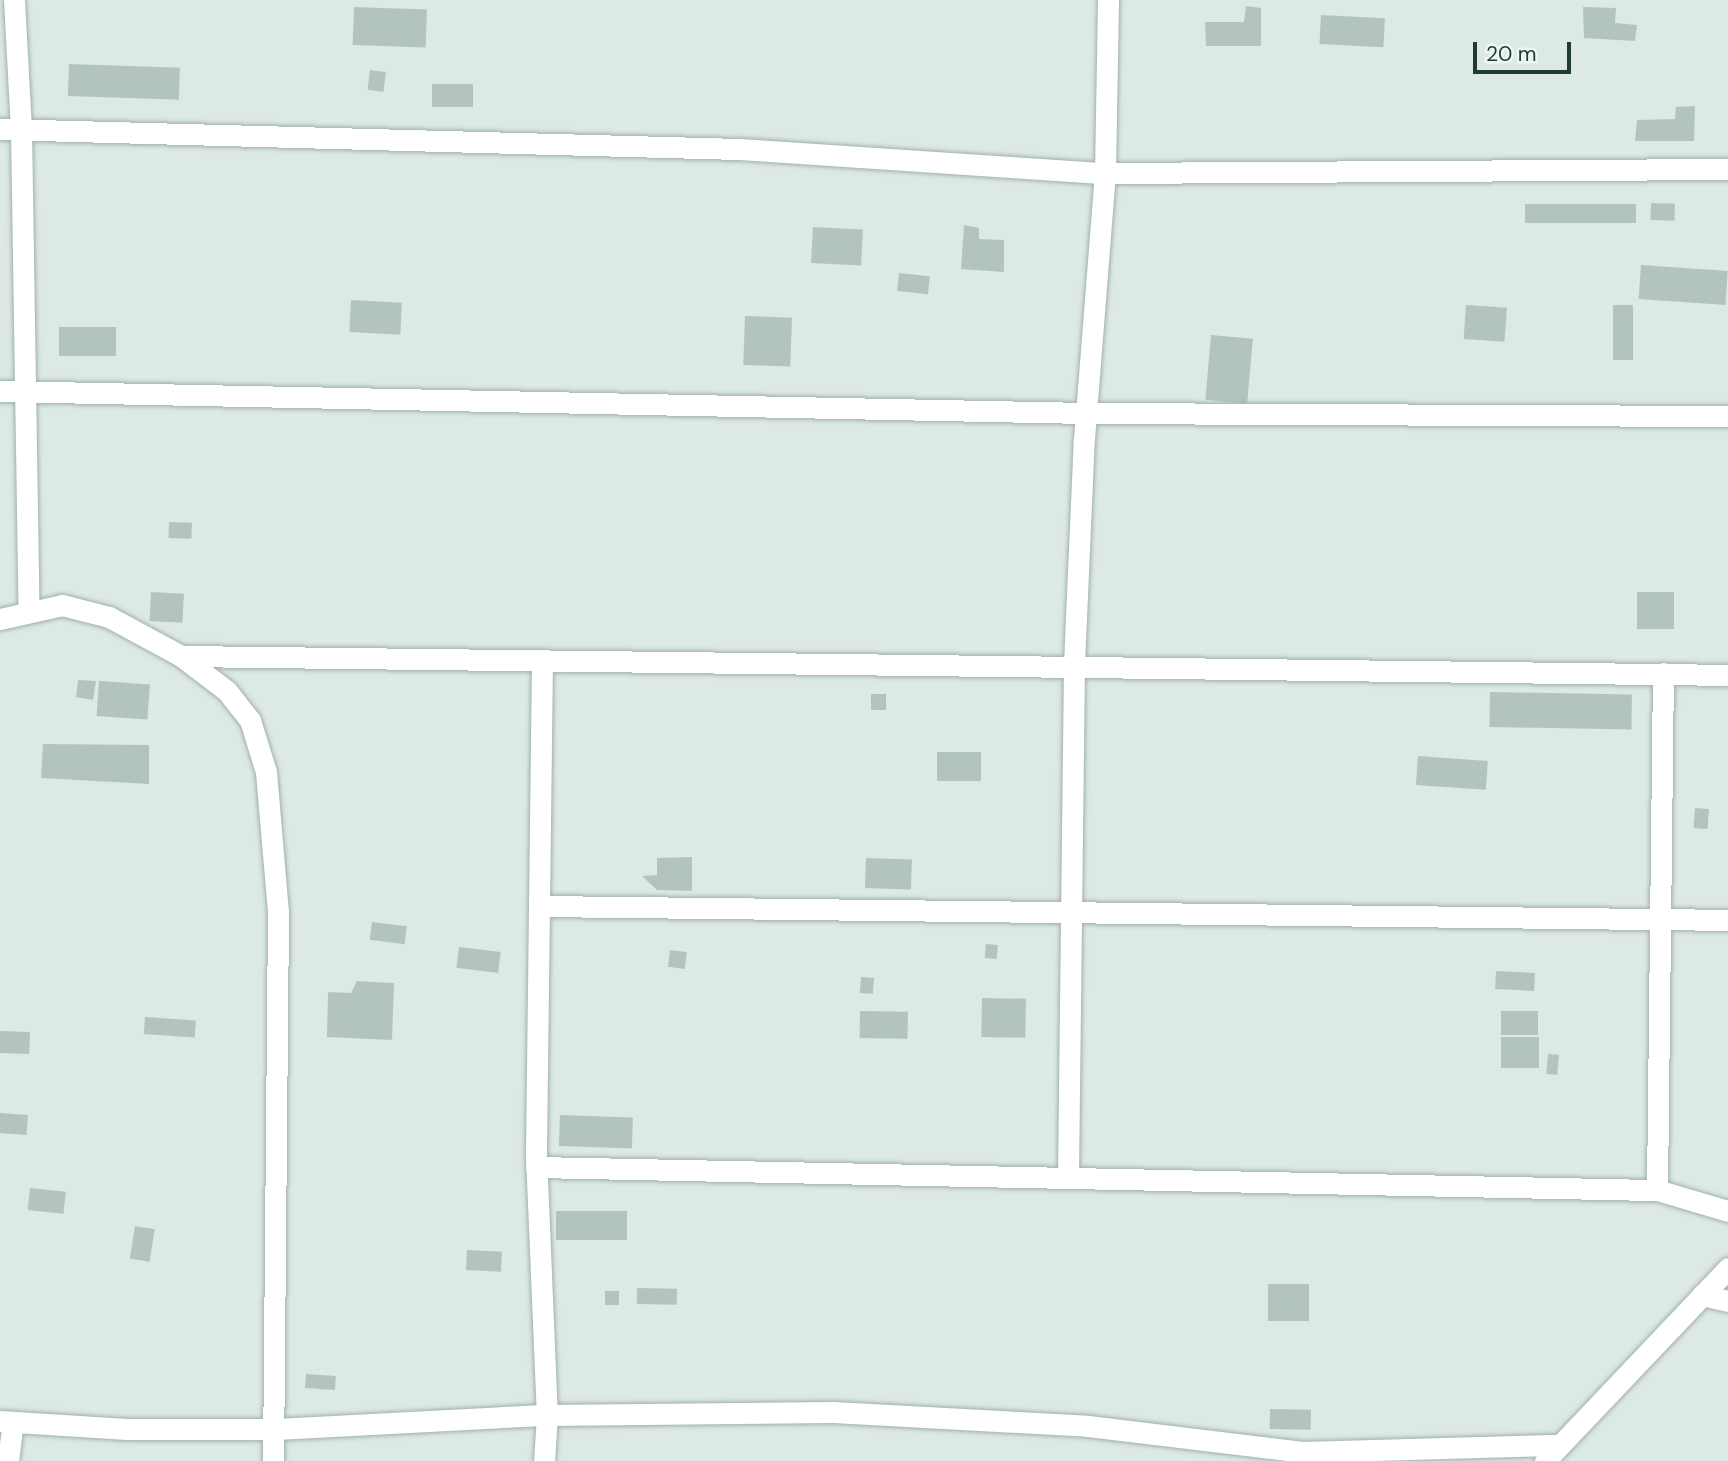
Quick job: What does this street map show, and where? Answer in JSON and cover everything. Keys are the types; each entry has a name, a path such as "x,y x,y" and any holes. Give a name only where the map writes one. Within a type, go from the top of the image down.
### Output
{"street":[{"path":"14,0 10,129 25,392 29,612"},
{"path":"1068,1177 1074,664 1086,414 1105,173 1108,0"},
{"path":"10,129 739,149 1105,173 1728,169"},
{"path":"0,391 1086,414 1728,416"},
{"path":"0,618 62,605 109,617 181,656 227,691 250,720 266,772 278,912 276,1429 273,1461"},
{"path":"181,656 1074,664 1728,675"},
{"path":"542,660 536,1167 547,1415 544,1461"},
{"path":"1657,1190 1663,673"},
{"path":"539,906 1728,920"},
{"path":"536,1167 1657,1190 1728,1211"},
{"path":"1545,1461 1728,1268"},
{"path":"1703,1295 1728,1301"},
{"path":"8,1461 6,1421 127,1429 276,1429 547,1415 833,1412 1088,1426 1302,1452 1560,1445"}],"building":[{"path":"1246,6 1261,8 1261,46 1206,46 1205,22 1244,22"},
{"path":"354,7 427,10 426,48 353,45"},
{"path":"1583,7 1616,8 1615,23 1637,25 1635,41 1584,38"},
{"path":"1321,15 1385,18 1383,47 1319,44"},
{"path":"69,64 180,68 179,100 68,96"},
{"path":"370,70 386,72 383,92 368,90"},
{"path":"432,84 473,84 473,107 432,107"},
{"path":"1695,106 1694,141 1635,141 1637,120 1675,119 1676,107"},
{"path":"1651,203 1675,204 1674,221 1650,220"},
{"path":"1525,204 1636,204 1636,223 1525,223"},
{"path":"964,225 979,228 979,239 1004,240 1004,272 961,269"},
{"path":"813,227 863,230 861,266 811,263"},
{"path":"1641,265 1728,271 1725,305 1639,299"},
{"path":"899,273 930,276 928,294 897,291"},
{"path":"351,300 402,303 400,335 349,332"},
{"path":"1466,305 1507,308 1505,342 1464,339"},
{"path":"1613,305 1633,305 1633,360 1613,360"},
{"path":"745,316 792,318 790,367 743,365"},
{"path":"59,327 116,327 116,356 59,356"},
{"path":"1211,335 1253,339 1247,403 1205,400"},
{"path":"169,522 192,523 191,539 168,538"},
{"path":"151,592 184,594 182,623 149,621"},
{"path":"1637,592 1674,592 1674,629 1637,629"},
{"path":"78,680 96,681 93,700 76,697"},
{"path":"99,681 150,685 147,719 97,716"},
{"path":"1490,692 1632,694 1631,729 1489,727"},
{"path":"871,694 886,694 886,710 871,710"},
{"path":"43,744 149,745 149,784 41,778"},
{"path":"937,752 981,752 981,781 937,781"},
{"path":"1418,756 1488,761 1486,790 1416,785"},
{"path":"1695,808 1709,809 1708,829 1694,828"},
{"path":"692,857 692,891 657,890 642,876 657,875 657,858"},
{"path":"866,858 912,860 911,890 865,888"},
{"path":"372,922 407,926 405,944 370,940"},
{"path":"986,944 998,945 997,959 985,958"},
{"path":"459,947 501,952 498,973 456,968"},
{"path":"670,950 687,952 685,969 668,967"},
{"path":"1496,971 1535,973 1534,991 1495,989"},
{"path":"861,977 874,978 873,994 860,993"},
{"path":"357,981 394,983 392,1040 327,1037 328,992 351,993"},
{"path":"982,998 1026,999 1025,1038 981,1037"},
{"path":"860,1011 908,1012 908,1039 860,1038"},
{"path":"1501,1011 1538,1011 1538,1035 1501,1035"},
{"path":"145,1017 196,1021 195,1038 144,1034"},
{"path":"0,1031 30,1032 29,1054 0,1053"},
{"path":"1501,1037 1539,1037 1539,1068 1501,1068"},
{"path":"1548,1054 1559,1055 1557,1075 1546,1074"},
{"path":"0,1113 28,1115 27,1135 0,1133"},
{"path":"560,1115 633,1118 632,1149 559,1146"},
{"path":"30,1188 66,1192 64,1214 28,1210"},
{"path":"556,1211 627,1211 627,1240 556,1240"},
{"path":"135,1226 155,1229 150,1262 130,1259"},
{"path":"467,1250 502,1252 501,1272 466,1270"},
{"path":"1268,1284 1309,1284 1309,1321 1268,1321"},
{"path":"637,1288 677,1289 677,1305 637,1304"},
{"path":"605,1291 619,1291 619,1305 605,1305"},
{"path":"306,1374 336,1376 335,1390 305,1388"},
{"path":"1270,1409 1311,1410 1311,1430 1270,1429"}]}
